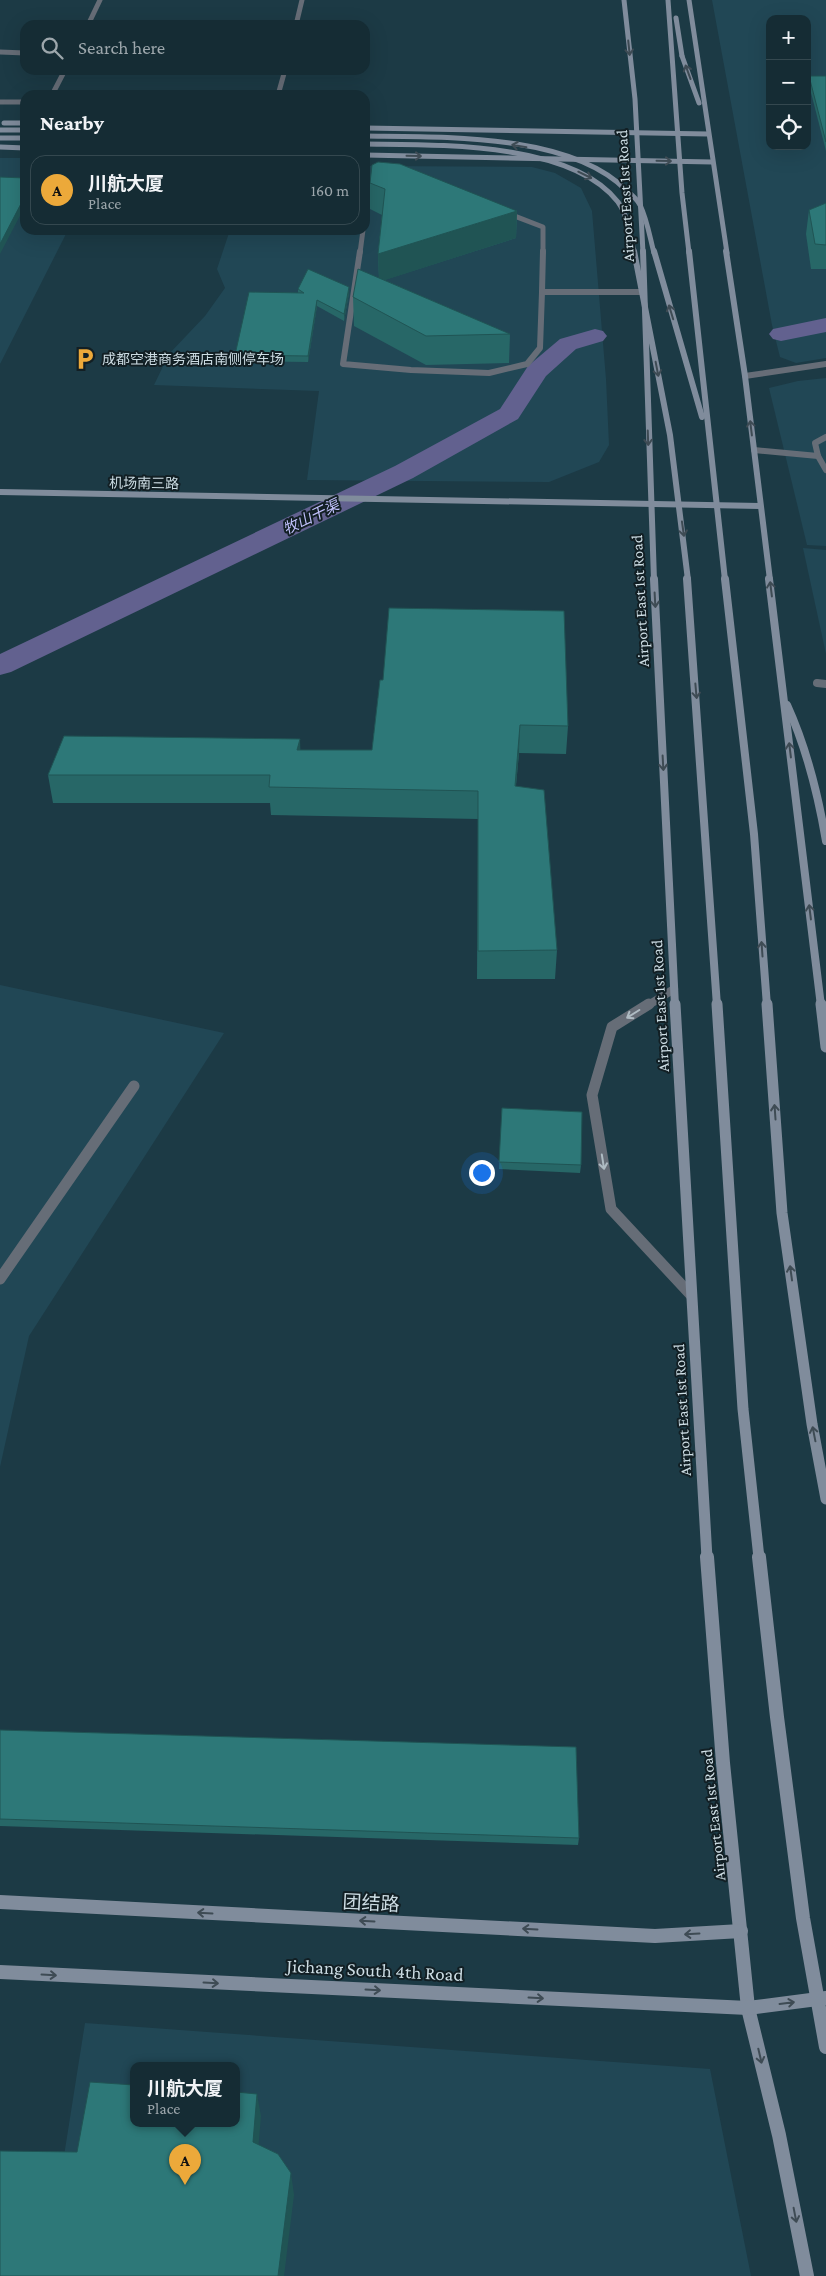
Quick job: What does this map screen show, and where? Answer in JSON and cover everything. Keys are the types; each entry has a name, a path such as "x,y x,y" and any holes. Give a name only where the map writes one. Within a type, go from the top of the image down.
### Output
{"main road":[{"name":"Airport East 1st Road","path":"624,0 639,160 650,504 674,989 701,1485 722,1763 748,2008 779,2135 807,2276"},
{"path":"668,0 682,193 754,834 782,1213 812,1424 826,1499"},
{"path":"689,0 754,450 826,1047"},
{"path":"675,9 682,56 706,120"},
{"path":"0,122 20,123"},
{"path":"370,128 708,134"},
{"path":"0,130 20,130"},
{"path":"370,136 462,140 532,148 588,164 622,183 640,204 646,221 710,442"},
{"path":"0,138 20,138"},
{"path":"370,144 489,149 528,156 567,167 592,179 613,197 625,215 632,240 670,435 685,547 698,716 743,1409 779,1736 803,1918 826,2048"},
{"path":"0,147 20,148"},
{"path":"370,155 712,162"},
{"name":"机场南三路","path":"0,492 288,499 389,498 760,506"},
{"path":"784,697 802,738 811,769 826,841"},
{"name":"团结路","path":"0,1902 655,1936 741,1932"},
{"name":"Jichang South 4th Road","path":"0,1972 748,2008 826,1998"}],"street":[{"path":"90,20 100,0"},
{"path":"297,20 302,0"},
{"path":"0,52 20,53"},
{"path":"55,90 62,75"},
{"path":"279,90 284,75"},
{"path":"0,102 20,102"},
{"path":"370,187 384,181 392,181"},
{"path":"362,235 342,364 489,374 527,364 540,348 543,227 499,210"},
{"path":"542,292 644,292"},
{"path":"744,376 826,364"},
{"path":"826,437 815,443 818,456 826,470"},
{"path":"754,450 818,456"},
{"path":"817,683 826,684"},
{"path":"674,989 612,1027 592,1095 611,1209 691,1295"},
{"path":"0,1279 134,1086"}],"shaded area":[{"path":"712,0 826,0 826,358 796,363 780,357 772,325"},
{"path":"0,158 20,158 20,235 65,235 0,364"},
{"path":"370,166 532,167 555,173 581,188 592,211 606,379 609,445 599,462 549,482 307,480 319,391 154,385 169,354 205,316 225,288 217,269 228,235 370,235"},
{"path":"826,378 826,546 807,545 769,388 798,381"},
{"path":"803,548 826,550 826,654"},
{"path":"0,985 224,1033 29,1336 0,1467"},
{"path":"85,2023 710,2069 751,2276 45,2276"}],"building":[{"path":"811,76 826,76 826,142 811,84"},
{"path":"378,162 400,164 517,211 378,254 385,189 370,183 372,165"},
{"path":"0,177 20,178 20,206 0,244"},
{"path":"826,203 826,245 815,244 809,210"},
{"path":"308,269 349,287 344,314 317,300 308,356 235,355 249,292 304,293 298,289"},
{"path":"358,269 510,334 426,336 353,297"},
{"path":"389,608 564,611 568,726 520,725 515,786 544,790 557,950 478,951 478,791 269,787 270,775 48,775 64,736 300,739 297,750 372,750 380,680 383,680"},
{"path":"502,1108 582,1112 581,1165 499,1162"},
{"path":"0,1730 576,1747 579,1838 0,1819"},
{"path":"90,2082 130,2085 130,2127 240,2127 240,2092 257,2094 253,2142 278,2154 291,2173 278,2276 0,2276 0,2151 77,2152"}],"waterway":[{"name":"牧山干渠","path":"781,334 826,325"},
{"name":"牧山干渠","path":"0,666 404,472 509,414 537,371 568,344 595,336"}],"place":[{"name":"成都空港商务酒店南侧停车场","path":"85,359"},
{"name":"川航大厦","path":"185,2185"}]}
